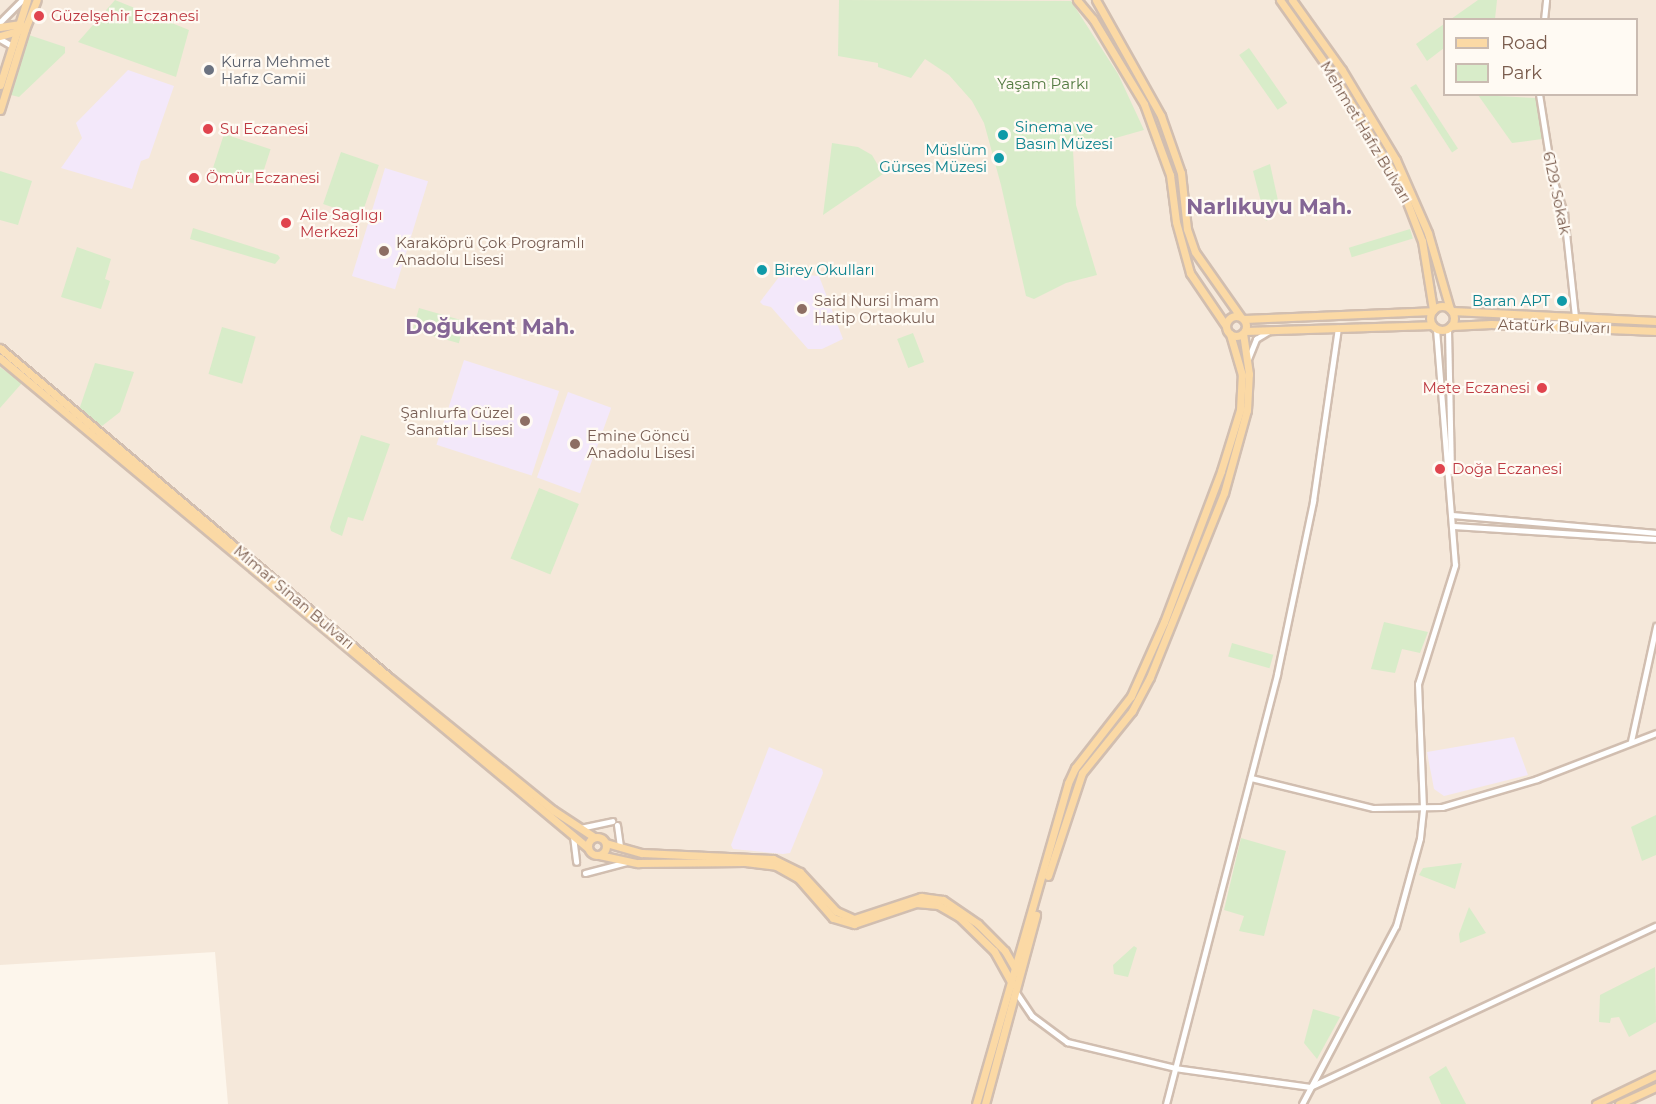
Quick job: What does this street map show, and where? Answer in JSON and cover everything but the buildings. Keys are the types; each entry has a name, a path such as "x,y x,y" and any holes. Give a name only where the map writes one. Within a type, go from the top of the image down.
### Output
{"main road":[{"path":"0,85 27,0"},
{"path":"0,110 26,27 37,0"},
{"path":"976,1104 1068,783 1075,768 1135,688 1221,471 1241,395 1242,375 1230,334 1190,273 1176,222 1170,175 1144,104 1093,19 1077,0"},
{"path":"985,1104 1018,978 1082,773 1132,711 1150,677 1224,493 1244,430 1248,361 1242,317 1202,269 1187,229 1181,173 1161,116 1096,0"},
{"name":"Mehmet Hafız Bulvarı","path":"1280,0 1338,82 1400,184 1422,241 1434,327"},
{"name":"Mehmet Hafız Bulvarı","path":"1292,0 1342,70 1396,160 1428,233 1451,310"},
{"path":"0,24 17,28 26,27"},
{"path":"0,38 17,28"},
{"name":"Atatürk Bulvarı","path":"1432,310 1443,306 1451,310 1656,321"},
{"path":"1226,326 1230,317 1432,310"},
{"path":"1450,328 1451,310"},
{"path":"1230,334 1338,328 1434,327"},
{"name":"Atatürk Bulvarı","path":"1434,327 1576,327 1656,331"},
{"name":"Mimar Sinan Bulvarı","path":"0,348 397,684 580,828 606,843"},
{"name":"Mimar Sinan Bulvarı","path":"0,358 599,855"},
{"path":"588,848 594,837"},
{"path":"599,855 605,851 606,843 642,853 773,859 800,872 836,911 854,919 921,897 943,900 978,924 1016,967 1018,978"},
{"path":"599,855 627,862 745,862 781,867 808,887 833,918 854,924 916,903 938,905 959,917 994,951 1015,991"},
{"path":"1596,1104 1656,1075"},
{"path":"1619,1104 1656,1087"}],"street":[{"path":"0,24 22,0"},
{"path":"1544,18 1546,0"},
{"path":"0,38 12,46"},
{"name":"6129. Sokak","path":"1539,96 1552,176 1564,214 1576,327"},
{"path":"1302,1104 1396,926 1414,865 1423,808 1418,684 1453,579 1453,526 1434,327"},
{"path":"1166,1104 1251,778 1305,543 1338,328"},
{"path":"1450,328 1452,515"},
{"path":"1248,361 1256,339 1269,331"},
{"path":"1452,515 1656,534"},
{"path":"1453,526 1656,539"},
{"path":"1631,741 1656,626"},
{"path":"1251,778 1373,808 1442,807 1537,779 1656,733"},
{"path":"580,828 615,823 621,848"},
{"path":"573,835 576,862"},
{"path":"585,873 627,862"},
{"path":"1015,991 1032,1016 1067,1042 1175,1068 1310,1087 1656,926"}],"shaded area":[{"path":"0,0 1656,0 1656,1104 228,1104 215,952 0,965"},
{"path":"128,70 174,86 149,158 141,161 132,189 61,168 82,138 76,123"},
{"name":"Karaköprü Çok Programlı Anadolu Lisesi","path":"385,168 428,181 395,289 352,276"},
{"name":"Said Nursi İmam Hatip Ortaokulu","path":"782,273 819,276 843,339 822,349 808,349 771,307 760,302"},
{"path":"464,360 559,391 532,476 436,445"},
{"name":"Emine Göncü Anadolu Lisesi","path":"568,392 611,408 580,493 537,478"},
{"path":"1514,737 1528,775 1444,796 1434,789 1427,752"},
{"path":"769,747 822,769 823,773 790,853 733,849 731,845"}],"green space":[{"path":"115,0 189,30 176,77 78,42"},
{"name":"Yaşam Parkı","path":"839,0 1071,1 1118,74 1144,130 1073,150 1076,205 1097,275 1066,283 1034,299 1026,296 1001,185 984,123 972,101 949,75 925,59 911,78 878,67 878,63 838,56"},
{"path":"1478,0 1497,0 1495,18 1452,18"},
{"path":"1443,25 1443,49 1427,61 1416,44"},
{"path":"29,35 65,47 65,53 19,97 11,95"},
{"path":"1249,48 1287,103 1278,110 1239,55"},
{"path":"1416,84 1458,149 1452,152 1410,88"},
{"path":"1479,96 1536,98 1542,139 1512,143"},
{"path":"224,134 271,149 259,185 212,170"},
{"path":"832,143 858,147 872,155 883,174 823,215"},
{"path":"341,152 379,165 361,217 323,204"},
{"path":"1270,164 1279,205 1266,221 1253,171"},
{"path":"0,171 32,181 18,225 0,220"},
{"path":"193,228 278,255 280,258 275,264 190,239"},
{"path":"1410,229 1413,239 1352,257 1349,248"},
{"path":"77,247 111,259 105,279 110,281 101,309 61,297"},
{"path":"419,308 465,321 459,343 413,330"},
{"path":"222,327 256,337 242,384 208,374"},
{"path":"913,333 924,362 908,368 897,339"},
{"path":"95,363 134,372 120,412 102,426 82,413 80,407"},
{"path":"0,367 22,383 0,408"},
{"path":"361,435 390,444 363,521 348,517 342,536 331,531 330,527"},
{"path":"539,488 579,504 550,575 511,558"},
{"path":"1384,622 1428,632 1420,653 1402,649 1395,673 1371,669"},
{"path":"1232,643 1273,655 1269,668 1228,656"},
{"path":"1656,815 1656,855 1642,861 1631,827"},
{"path":"1241,838 1286,851 1264,936 1239,931 1244,916 1224,910"},
{"path":"1462,863 1455,889 1419,875 1423,868"},
{"path":"1469,907 1486,933 1460,943 1459,934"},
{"path":"1134,946 1137,948 1128,977 1114,974 1113,965"},
{"path":"1655,967 1656,1022 1629,1037 1619,1017 1611,1018 1610,1023 1599,1022 1600,995"},
{"path":"1313,1009 1340,1017 1317,1059 1304,1043"},
{"path":"1446,1066 1466,1104 1441,1104 1429,1077"}],"place":[{"name":"Güzelşehir Eczanesi","path":"39,16"},
{"name":"Kurra Mehmet Hafız Camii","path":"209,70"},
{"name":"Su Eczanesi","path":"208,129"},
{"name":"Sinema ve Basın Müzesi","path":"1003,135"},
{"name":"Müslüm Gürses Müzesi","path":"999,158"},
{"name":"Ömür Eczanesi","path":"194,178"},
{"name":"Aile Saglıgı Merkezi","path":"286,223"},
{"name":"Karaköprü Çok Programlı Anadolu Lisesi","path":"384,251"},
{"name":"Birey Okulları","path":"762,270"},
{"name":"Baran APT","path":"1562,301"},
{"name":"Said Nursi İmam Hatip Ortaokulu","path":"802,309"},
{"name":"Mete Eczanesi","path":"1542,388"},
{"name":"Şanlıurfa Güzel Sanatlar Lisesi","path":"525,421"},
{"name":"Emine Göncü Anadolu Lisesi","path":"575,444"},
{"name":"Doğa Eczanesi","path":"1440,469"}],"district":[{"name":"Narlıkuyu Mah.","path":"1269,207"},
{"name":"Doğukent Mah.","path":"490,327"}]}
